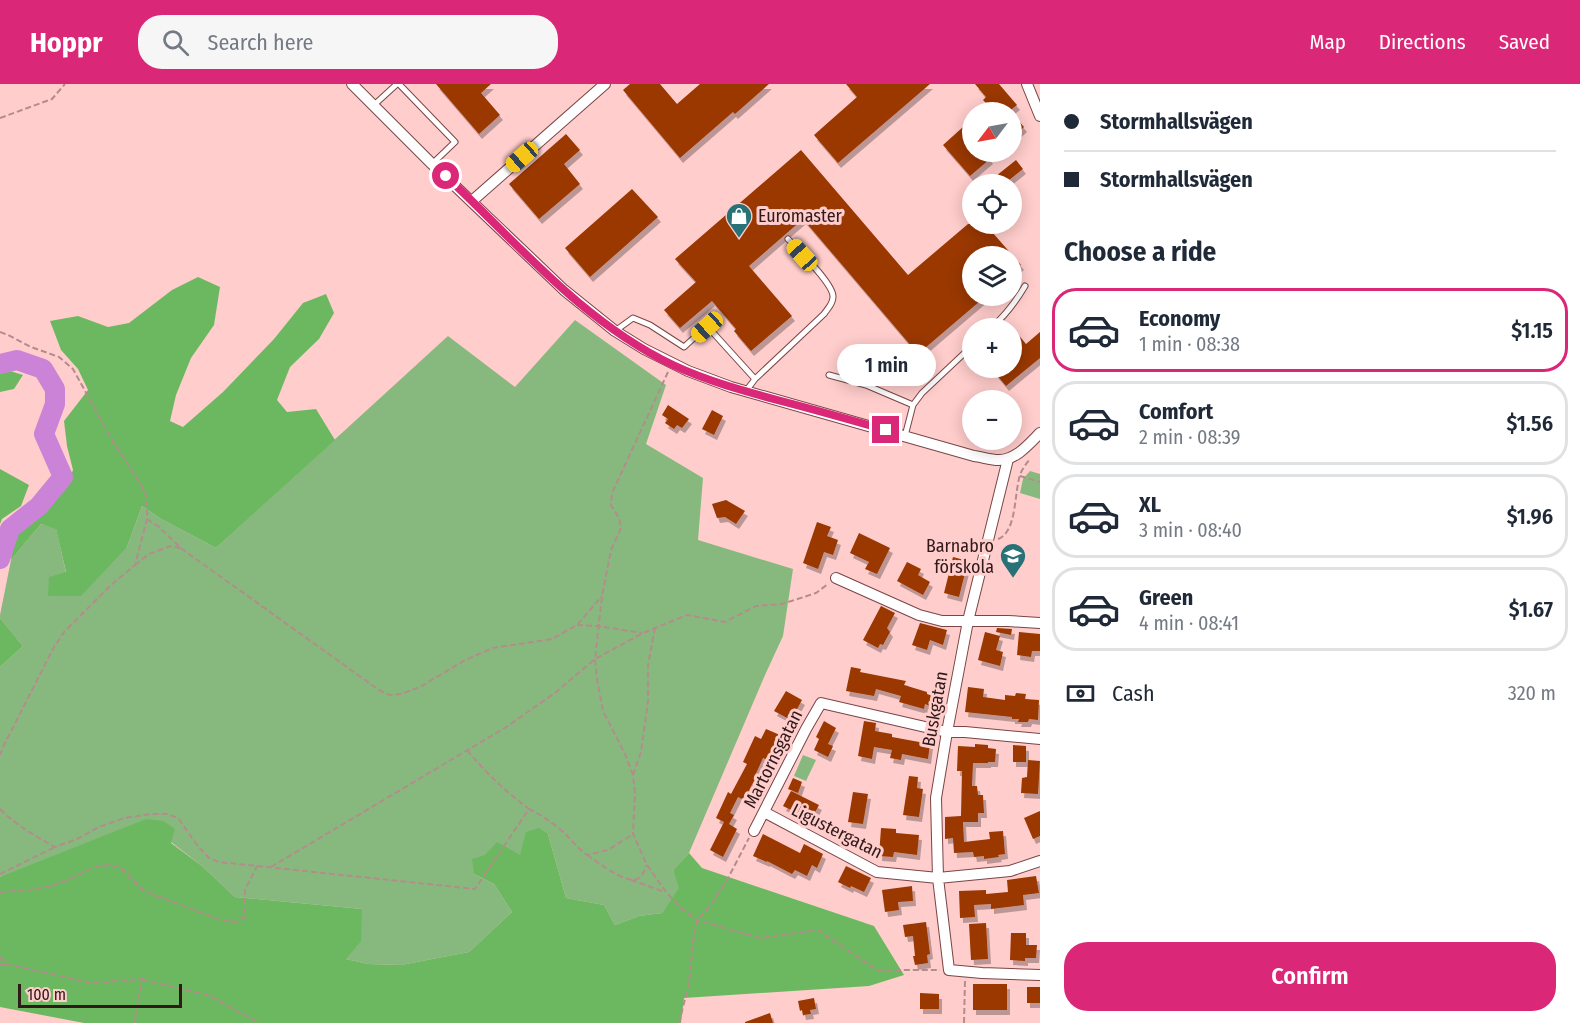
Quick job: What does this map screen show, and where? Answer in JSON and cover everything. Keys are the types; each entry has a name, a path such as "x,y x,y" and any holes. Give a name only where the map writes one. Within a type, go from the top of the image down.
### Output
{"street":[{"path":"352,84 564,290 615,331 672,364 746,391 974,456 998,460 1008,459 1021,451 1040,433"},
{"path":"472,201 605,84"},
{"path":"1027,84 1040,116"},
{"name":"Buskgatan","path":"949,970 938,878 936,798 968,621 1008,459"},
{"path":"836,578 919,615 942,621 1040,623"},
{"name":"Martornsgatan","path":"754,831 821,703 947,732"},
{"path":"947,732 1040,739"},
{"name":"Ligustergatan","path":"764,812 877,872 938,878 1010,871 1040,861"},
{"path":"949,970 1040,975"}],"lane":[{"path":"373,105 398,84 455,142 432,164"},
{"path":"746,391 824,314 832,303 834,294 829,284 788,240"},
{"path":"1003,318 1025,286"},
{"path":"615,331 633,318 650,324 684,347 707,327 755,380"},
{"path":"904,436 913,405 922,393 962,355"},
{"path":"829,375 866,385 913,405"}],"path":[{"path":"0,118 52,99 65,84"},
{"path":"0,332 67,362 140,483 147,505 147,519 135,565"},
{"path":"672,364 612,493 611,506 619,518 621,528 611,550 602,596 595,659 603,711 633,775 635,793 633,834 647,865 666,892 697,920 760,938 818,930 878,970 949,970"},
{"path":"989,540 1001,538 1010,528 1020,476 1032,456"},
{"path":"1020,476 1040,482"},
{"path":"147,519 182,549 379,690 390,695 401,694 420,687 465,660 493,648 552,639 577,625 602,596"},
{"path":"0,755 53,649 64,632 110,586 149,554 171,546 182,549"},
{"path":"270,867 508,726 556,692 595,659 643,633 687,615 725,622 756,606 782,603 816,593 836,578"},
{"path":"577,625 643,633"},
{"path":"633,775 641,752 648,701 648,665 655,628"},
{"path":"467,750 506,792 560,829 586,855 619,876 666,892"},
{"path":"0,809 25,830 55,846"},
{"path":"0,874 55,846 124,818 167,814 178,818 197,845 210,858 219,862 475,889 529,809"},
{"path":"679,1023 689,983 697,920 710,906 726,882 754,831"},
{"path":"586,855 608,850 633,834"},
{"path":"0,892 50,886 92,868 108,865 120,867 144,891 221,920 235,922 244,918 245,890 257,866"},
{"path":"631,880 638,879 647,865"},
{"path":"0,957 7,964"},
{"path":"0,964 92,983 142,979 210,996 259,1023"},
{"path":"964,1023 966,972"},
{"path":"134,1023 142,979"}],"green space":[{"path":"198,277 220,287 214,325 191,358 176,395 170,421 183,427 223,392 274,339 303,303 326,294 334,313 319,339 290,367 277,400 287,412 316,409 335,440 216,548 161,519 142,506 127,547 81,596 48,596 49,577 66,572 56,529 41,524 11,560 13,536 64,491 73,470 64,421 88,390 78,369 61,350 50,321 78,316 108,327 129,323 172,290"},
{"path":"575,320 666,385 646,444 703,478 698,540 793,569 783,636 689,853 673,870 680,888 662,913 639,916 615,925 604,905 566,898 548,834 520,856 474,874 494,884 512,912 469,952 401,965 368,964 346,959 362,909 235,897 202,866 171,842 0,877 0,667 23,646 0,615 11,560 41,524 56,528 66,573 48,595 127,547 142,506 161,519 216,548 448,336 515,387"},
{"path":"10,371 23,375 14,389 0,392 0,374"},
{"path":"0,469 29,485 21,506 2,519 0,524"},
{"path":"1030,471 1040,474 1040,499 1020,493 1023,479"},
{"path":"0,618 23,646 0,667"},
{"path":"803,755 816,760 806,781 794,776"},
{"path":"146,819 163,821 175,829 171,843 202,866 235,897 362,909 361,941 346,959 368,964 401,965 469,952 512,912 494,884 474,874 472,859 485,855 497,842 520,855 526,832 539,828 548,834 566,898 604,905 615,925 639,916 662,913 679,888 673,870 689,853 702,868 874,926 904,975 869,986 684,998 681,1023 84,1023 0,1007 0,877"}],"building":[{"path":"436,84 491,84 481,93 500,115 479,134"},
{"path":"630,84 660,84 677,104 700,84 769,84 680,158 623,90"},
{"path":"846,84 930,84 838,163 814,135 857,97"},
{"path":"975,84 999,84 1014,102 985,102 983,100 986,97"},
{"path":"962,128 962,162 986,162 972,174 968,174 943,145"},
{"path":"566,134 580,150 564,164 580,184 539,219 509,184"},
{"name":"Euromaster","path":"801,150 908,275 962,229 962,234 994,234 1004,246 962,246 962,306 974,306 918,354 803,219 749,266 792,316 751,351 712,301 680,328 664,310 696,282 675,259"},
{"path":"1014,162 1018,162 1023,169 1017,174 998,174"},
{"path":"632,189 658,217 590,277 565,248"},
{"path":"1040,332 1040,358 1022,373 1022,339 1026,344"},
{"path":"999,378 1016,378 1006,386"},
{"path":"668,405 689,419 682,428 677,425 674,429 665,423 668,419 662,415"},
{"path":"712,410 723,416 714,435 702,429"},
{"path":"726,500 745,511 736,524 725,517 717,518 712,504"},
{"path":"817,522 831,527 827,536 838,540 833,555 824,552 818,569 803,563"},
{"path":"859,533 890,548 877,574 865,569 869,562 850,553"},
{"path":"953,557 968,561 959,597 944,593"},
{"path":"907,562 921,569 918,575 930,582 923,595 897,581"},
{"path":"881,606 895,613 887,628 890,632 883,645 880,644 878,648 863,640"},
{"path":"920,623 947,630 943,645 930,640 927,650 912,645"},
{"path":"997,628 1012,629 1011,635 996,632"},
{"path":"985,632 1000,636 996,650 1003,652 1000,666 978,660"},
{"path":"1019,632 1040,634 1040,651 1032,651 1031,657 1017,655"},
{"path":"851,667 861,669 860,672 906,681 904,685 933,696 930,706 925,704 924,709 899,702 901,696 876,689 874,696 846,691"},
{"path":"968,687 984,689 983,697 1005,700 1005,695 1015,696 1016,693 1026,694 1025,699 1039,700 1038,720 1029,719 1028,722 1018,722 1019,719 1012,719 1012,717 965,712"},
{"path":"786,691 802,700 791,720 774,711"},
{"path":"824,721 836,728 828,744 833,746 828,757 814,750 819,739 816,737"},
{"path":"864,721 876,723 875,731 892,734 892,737 930,744 928,759 902,754 901,760 890,758 892,750 874,747 872,759 858,756"},
{"path":"766,729 780,735 768,760 763,758 744,800 738,797 730,813 734,815 729,824 737,829 723,857 710,850 724,822 716,818 728,792 731,794 747,764 743,762 755,736 761,739"},
{"path":"975,744 988,745 988,748 996,749 995,762 973,763 972,786 977,786 978,795 983,795 984,813 978,813 978,822 963,822 964,842 990,839 989,832 1003,831 1005,854 998,855 999,857 984,859 984,856 974,857 973,852 954,853 953,838 945,839 945,817 961,816 962,771 957,771 958,746 975,747"},
{"path":"1013,745 1026,746 1026,762 1013,762"},
{"path":"1028,760 1040,761 1038,794 1021,793 1022,778 1027,777"},
{"path":"909,776 918,777 917,788 923,789 919,817 903,815"},
{"path":"793,778 802,782 798,793 788,789"},
{"path":"791,791 819,805 811,820 783,806"},
{"path":"853,792 868,794 863,824 848,822"},
{"path":"1040,811 1040,836 1033,839 1024,818"},
{"path":"881,828 896,829 896,833 919,835 917,855 894,852 893,857 879,856"},
{"path":"763,834 800,853 804,844 823,854 817,868 812,865 807,876 795,870 792,874 753,856"},
{"path":"846,866 871,878 864,892 838,882"},
{"path":"1036,876 1039,893 1023,895 1024,905 991,909 991,904 974,905 975,917 960,918 959,891 986,890 986,894 1008,892 1007,880"},
{"path":"912,886 913,901 898,902 899,910 885,912 882,890"},
{"path":"926,922 930,954 927,955 928,963 915,965 913,936 905,937 903,925"},
{"path":"986,923 988,959 971,960 969,924"},
{"path":"1011,933 1026,933 1026,945 1037,945 1036,958 1025,958 1025,961 1010,960"},
{"path":"973,984 1007,984 1007,1010 973,1010"},
{"path":"1027,987 1040,987 1040,1003 1027,1003"},
{"path":"920,993 939,994 939,1009 920,1009"},
{"path":"814,998 816,1009 810,1010 811,1014 803,1015 798,1001"},
{"path":"770,1013 773,1023 745,1023 745,1022"}],"waterway":[{"path":"0,364 17,360 43,369 55,389 55,404 44,434 63,477 39,506 10,529 0,559"}],"place":[{"name":"Euromaster","path":"739,239"},
{"name":"Barnabro förskola","path":"1013,579"}],"route":[{"path":"446,176 564,290 615,331 644,349 687,371 731,387 886,430"}]}
